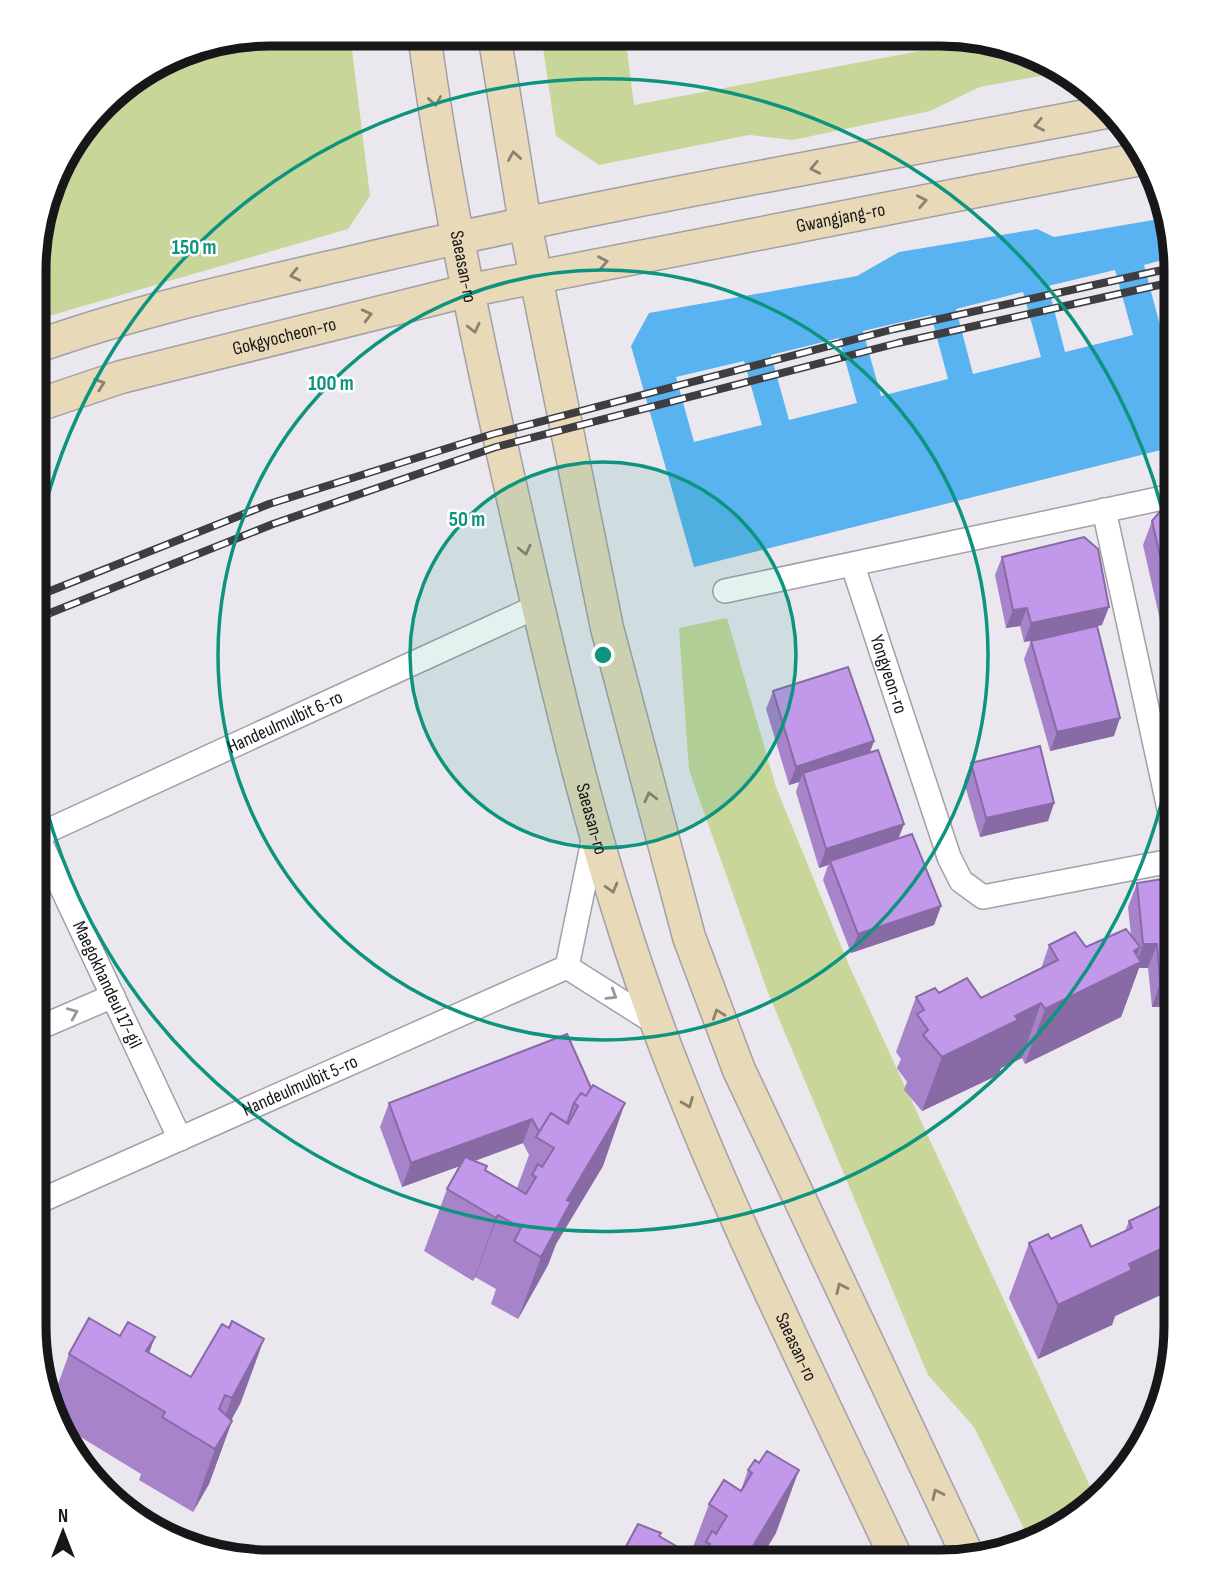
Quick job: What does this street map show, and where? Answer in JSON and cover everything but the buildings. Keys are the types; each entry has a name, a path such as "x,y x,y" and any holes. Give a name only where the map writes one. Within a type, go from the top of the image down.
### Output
{"main road":[{"name":"Saeasan-ro","path":"426,46 466,290 538,606 595,830 657,1024 713,1167 892,1550"},
{"path":"496,46 525,223 607,628 689,937 739,1070 964,1548"},
{"path":"46,343 192,300 456,237 1100,113"},
{"name":"Gwangjang-ro","path":"536,275 1135,160"},
{"name":"Gokgyocheon-ro","path":"46,402 121,377 466,290 536,275"}],"street":[{"path":"725,591 853,566 1165,498"},
{"path":"1104,510 1165,784"},
{"name":"Yongyeon-ro","path":"853,566 949,857 961,881 983,897 1164,862"},
{"name":"Handeulmulbit 6-ro","path":"46,829 538,606"},
{"path":"595,830 567,967 657,1024"},
{"name":"Maegokhandeul 17-gil","path":"46,857 180,1139"},
{"name":"Handeulmulbit 5-ro","path":"46,1198 567,967"},
{"path":"46,1025 113,996"}],"green space":[{"path":"352,46 370,196 348,229 46,317 47,240 53,211 69,170 83,145 122,101 145,83 197,57 240,47"},
{"path":"543,46 627,46 634,105 945,46 970,47 999,53 1049,74 980,87 930,111 793,140 749,135 599,165 556,136"},
{"path":"727,618 776,787 848,963 1092,1490 1065,1512 1026,1532 974,1427 928,1375 767,990 689,770 679,628"}],"water":[{"path":"1158,219 1164,260 1144,265 1161,329 1165,328 1165,449 694,567 631,346 649,313 857,276 899,252 1037,229 1054,237","holes":["1115,270 1133,335 1065,352 1048,286","1023,292 1041,357 973,374 956,309","931,315 948,379 881,396 863,331","839,338 857,403 789,420 771,355","744,361 762,425 694,442 676,377"]}],"railway":[{"path":"46,593 269,504 493,434 894,329 1165,269"},
{"path":"46,615 273,524 496,447 898,343 1165,284"}]}
